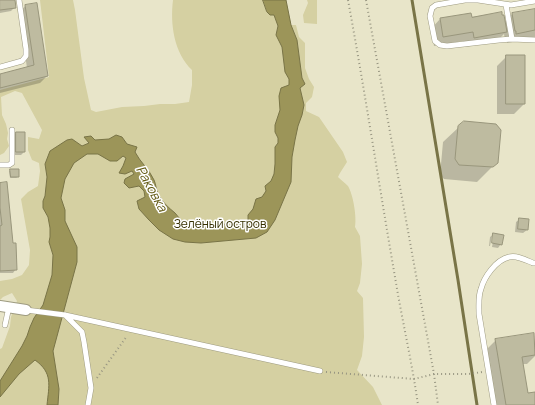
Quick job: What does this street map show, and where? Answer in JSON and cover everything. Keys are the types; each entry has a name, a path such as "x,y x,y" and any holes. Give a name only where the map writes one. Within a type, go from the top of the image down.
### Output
{"street":[{"path":"5,307 26,310"}],"lane":[{"path":"0,67 22,61 26,56 19,0"},
{"path":"535,1 506,5 478,0 465,0 436,5 432,8 430,16 435,41 440,45 447,46 512,39 535,40"},
{"path":"506,5 512,39"},
{"path":"0,165 9,165 12,163 12,130"},
{"path":"494,405 479,314 481,288 490,270 499,261 510,257 520,258 535,263"},
{"path":"5,307 5,325"},
{"path":"26,310 65,315 320,371"},
{"path":"65,315 82,332 91,388 88,405"}],"path":[{"path":"348,0 418,405"},
{"path":"366,0 434,374 438,405"},
{"path":"91,388 131,329"},
{"path":"320,371 414,379 434,374 468,374 480,372"}],"green space":[{"name":"Зелёный остров","path":"40,0 73,0 84,78 91,110 96,112 122,107 189,102 192,85 192,70 186,63 177,47 172,19 173,0 286,0 291,25 296,25 299,37 305,43 305,68 314,87 312,97 306,103 306,111 319,117 343,152 347,162 338,177 348,186 353,200 355,227 360,236 362,264 360,283 357,291 363,298 364,337 362,356 357,370 373,387 382,405 0,405 0,349 2,348 10,326 11,317 17,301 12,293 0,300 0,281 12,279 22,275 29,265 30,250 21,199 28,192 38,186 40,171 39,163 32,160 28,150 28,137 39,139 42,130 22,93 15,91 1,97 2,115 6,124 9,146 4,153 0,155 0,90 49,77"},
{"path":"307,0 317,0 317,24 304,23 303,15 308,3"}],"water":[{"name":"Раковка","path":"263,0 286,0 291,25 297,40 302,78 305,84 300,88 304,105 292,157 291,182 275,220 267,232 256,238 201,243 185,242 173,239 159,230 139,209 137,201 145,197 144,191 139,186 129,188 124,183 125,179 134,174 132,171 125,174 119,173 126,158 123,156 117,161 110,161 98,154 87,154 74,163 65,179 61,198 65,210 65,221 77,247 77,262 53,351 59,389 58,405 47,405 49,385 47,375 41,365 35,360 19,374 0,397 0,381 22,346 34,318 43,305 52,275 53,255 49,242 50,228 48,217 43,208 47,177 45,164 50,151 67,140 72,139 82,146 89,143 84,137 91,136 95,140 109,139 116,135 122,137 127,144 137,147 135,152 152,176 160,197 183,222 197,225 226,224 231,228 248,220 248,215 253,209 256,199 262,197 266,191 265,186 271,181 274,174 275,147 278,143 275,125 280,110 279,96 281,88 289,85 289,79 285,72 282,47 276,35 278,26 274,15 270,15 267,12"}],"building":[{"path":"0,0 15,0 16,8 0,10"},
{"path":"37,3 48,76 0,88 0,74 34,65 25,5"},
{"path":"535,9 535,30 516,34 512,13"},
{"path":"502,12 502,15 504,15 507,32 474,38 473,32 443,37 440,18 471,13 472,17"},
{"path":"506,55 525,55 525,104 506,104"},
{"path":"464,121 496,124 501,130 498,163 493,167 459,165 455,159 458,126"},
{"path":"16,132 25,132 25,152 16,152"},
{"path":"10,169 19,169 19,177 11,177"},
{"path":"7,182 13,243 16,243 17,270 0,271 0,226 2,225 0,183"},
{"path":"519,218 529,219 528,230 518,229"},
{"path":"493,233 504,235 502,245 492,243"},
{"path":"534,333 535,355 522,357 528,393 535,392 535,405 506,405 495,339"}],"waterway":[{"path":"412,0 477,405"}]}
